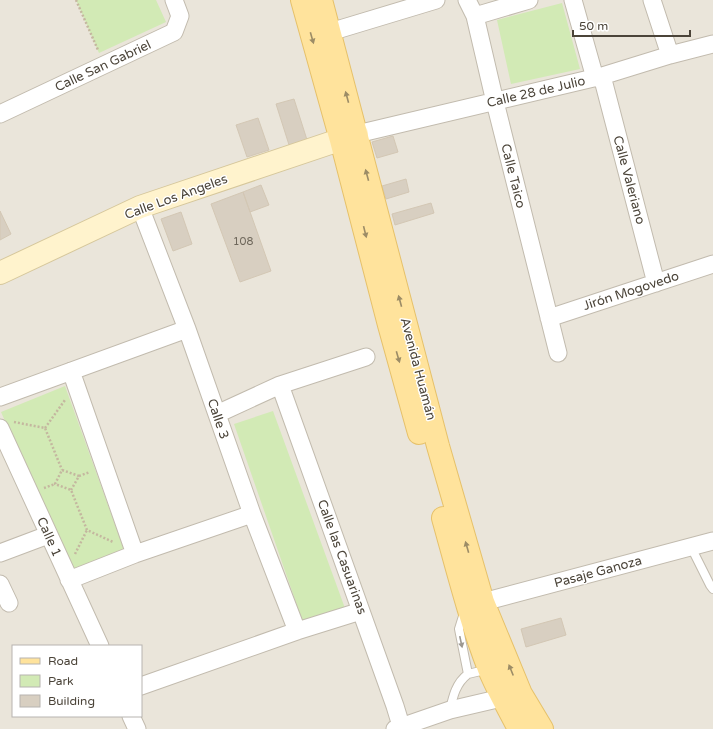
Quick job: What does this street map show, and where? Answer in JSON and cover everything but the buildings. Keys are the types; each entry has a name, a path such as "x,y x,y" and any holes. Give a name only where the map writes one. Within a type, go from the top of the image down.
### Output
{"main road":[{"name":"Avenida Huamán","path":"302,0 349,137 438,446 489,668 542,729"},
{"name":"Avenida Huamán","path":"321,0 330,32 349,137"},
{"name":"Avenida Huamán","path":"475,603 512,696 519,729"}],"street":[{"name":"Calle San Gabriel","path":"0,114 174,32 180,16 174,0"},
{"path":"330,32 436,0"},
{"name":"Calle Taico","path":"467,0 475,16 558,353"},
{"path":"475,16 529,0"},
{"name":"Calle Valeriano","path":"572,0 598,77 656,283"},
{"path":"652,0 670,55"},
{"name":"Calle 28 de Julio","path":"349,137 598,77 670,55 713,44"},
{"name":"Calle Los Angeles","path":"0,273 140,207 349,137"},
{"name":"Calle 3","path":"140,207 187,329 252,514 297,631"},
{"name":"Jirón Mogovedo","path":"549,318 713,264"},
{"path":"0,397 187,329"},
{"path":"217,414 280,385 366,357"},
{"path":"71,371 135,554"},
{"name":"Calle las Casuarinas","path":"280,385 361,611 400,728"},
{"name":"Calle 1","path":"4,424 48,535 100,645"},
{"path":"69,580 135,554 252,514"},
{"path":"0,553 48,535"},
{"name":"Pasaje Ganoza","path":"475,603 713,541"},
{"path":"0,584 9,603"},
{"path":"142,686 297,631 361,611"},
{"path":"400,728 450,710 512,696"},
{"path":"131,717 137,729"}],"lane":[{"path":"692,547 710,586 713,589"},
{"path":"468,674 459,629 475,603"},
{"path":"450,710 454,691 468,674 489,668"}],"path":[{"path":"76,0 104,65"},
{"path":"45,428 67,397 70,404"},
{"path":"4,424 45,428"},
{"path":"45,428 62,470 79,476"},
{"path":"55,484 62,470"},
{"path":"71,490 79,476 94,470"},
{"path":"39,490 55,484 71,490 87,530 114,542"},
{"path":"74,556 87,530"}],"shaded area":[{"path":"0,0 713,0 713,729 0,729"}],"green space":[{"path":"76,0 156,0 166,22 99,53"},
{"path":"562,3 580,69 511,84 497,20"},
{"path":"65,386 125,552 72,571 1,412"},
{"path":"273,411 346,611 302,620 234,424"}]}
